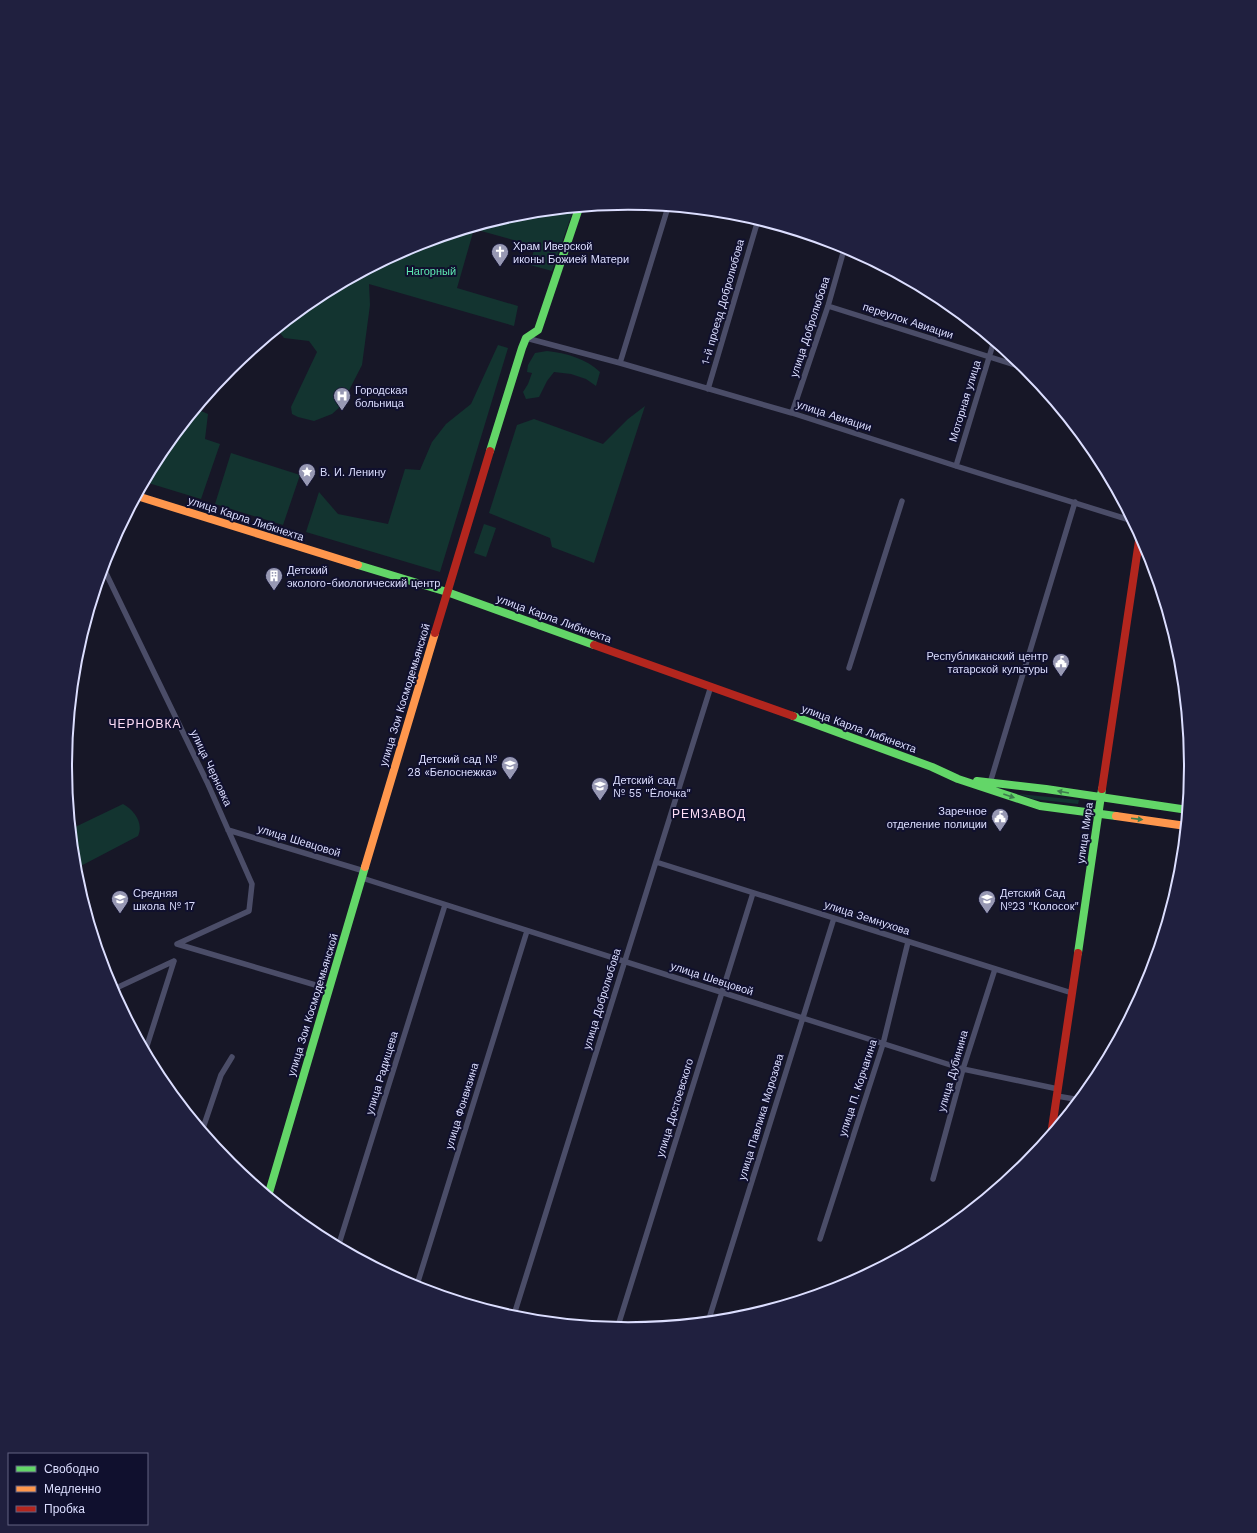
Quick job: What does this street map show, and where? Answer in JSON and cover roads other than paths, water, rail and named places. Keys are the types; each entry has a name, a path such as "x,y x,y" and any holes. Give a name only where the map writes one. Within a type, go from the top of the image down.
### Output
{"main road":[{"name":"улица Зои Космодемьянской","path":"269,1191 447,592 526,338 538,330 577,213"},
{"name":"улица Карла Либкнехта","path":"142,497 447,592 711,686 932,767 958,779 1040,806 1182,825"},
{"name":"улица Мира","path":"1052,1126 1139,544"},
{"name":"улица Карла Либкнехта","path":"958,779 1046,789 1183,809"}],"street":[{"path":"620,363 667,211"},
{"name":"1-й проезд Добролюбова","path":"708,389 756,225"},
{"name":"улица Добролюбова","path":"792,413 828,306 842,253"},
{"name":"переулок Авиации","path":"828,306 1012,364"},
{"name":"улица Авиации","path":"526,338 620,363 792,413 1128,519"},
{"name":"Моторная улица","path":"956,466 993,346"},
{"path":"849,668 902,501"},
{"path":"990,783 1076,502"},
{"name":"улица Черновка","path":"107,575 207,782 252,884 249,911 177,944 329,989"},
{"name":"улица Добролюбова","path":"515,1311 711,686"},
{"name":"улица Шевцовой","path":"228,830 363,874 445,905 883,1044 963,1069 1058,1092 1075,1098"},
{"name":"улица Земнухова","path":"656,862 1072,993"},
{"name":"улица Достоевского","path":"619,1323 753,893"},
{"name":"улица Радищева","path":"340,1242 445,905"},
{"name":"улица Павлика Морозова","path":"710,1317 834,918"},
{"name":"улица Фонвизина","path":"418,1282 527,931"},
{"name":"улица П. Корчагина","path":"820,1239 883,1044 908,942"},
{"path":"118,987 174,961 147,1045"},
{"name":"улица Дубинина","path":"933,1179 963,1069 995,969"},
{"path":"204,1126 221,1075 232,1057"}],"place":[{"name":"Храм Иверской иконы Божией Матери","path":"500,267"},
{"name":"Городская больница","path":"342,411"},
{"name":"В. И. Ленину","path":"307,487"},
{"name":"Детский эколого-биологический центр","path":"274,591"},
{"name":"Республиканский центр татарской культуры","path":"1061,677"},
{"name":"Детский сад № 28 «Белоснежка»","path":"510,780"},
{"name":"Детский сад № 55 \"Ёлочка\"","path":"600,801"},
{"name":"Заречное отделение полиции","path":"1000,832"},
{"name":"Средняя школа № 17","path":"120,914"},
{"name":"Детский Сад №23 \"Колосок\"","path":"987,914"}],"district":[{"name":"ЧЕРНОВКА","path":"145,724"},
{"name":"РЕМЗАВОД","path":"709,814"}],"park label":[{"name":"Нагорный","path":"431,271"}]}
